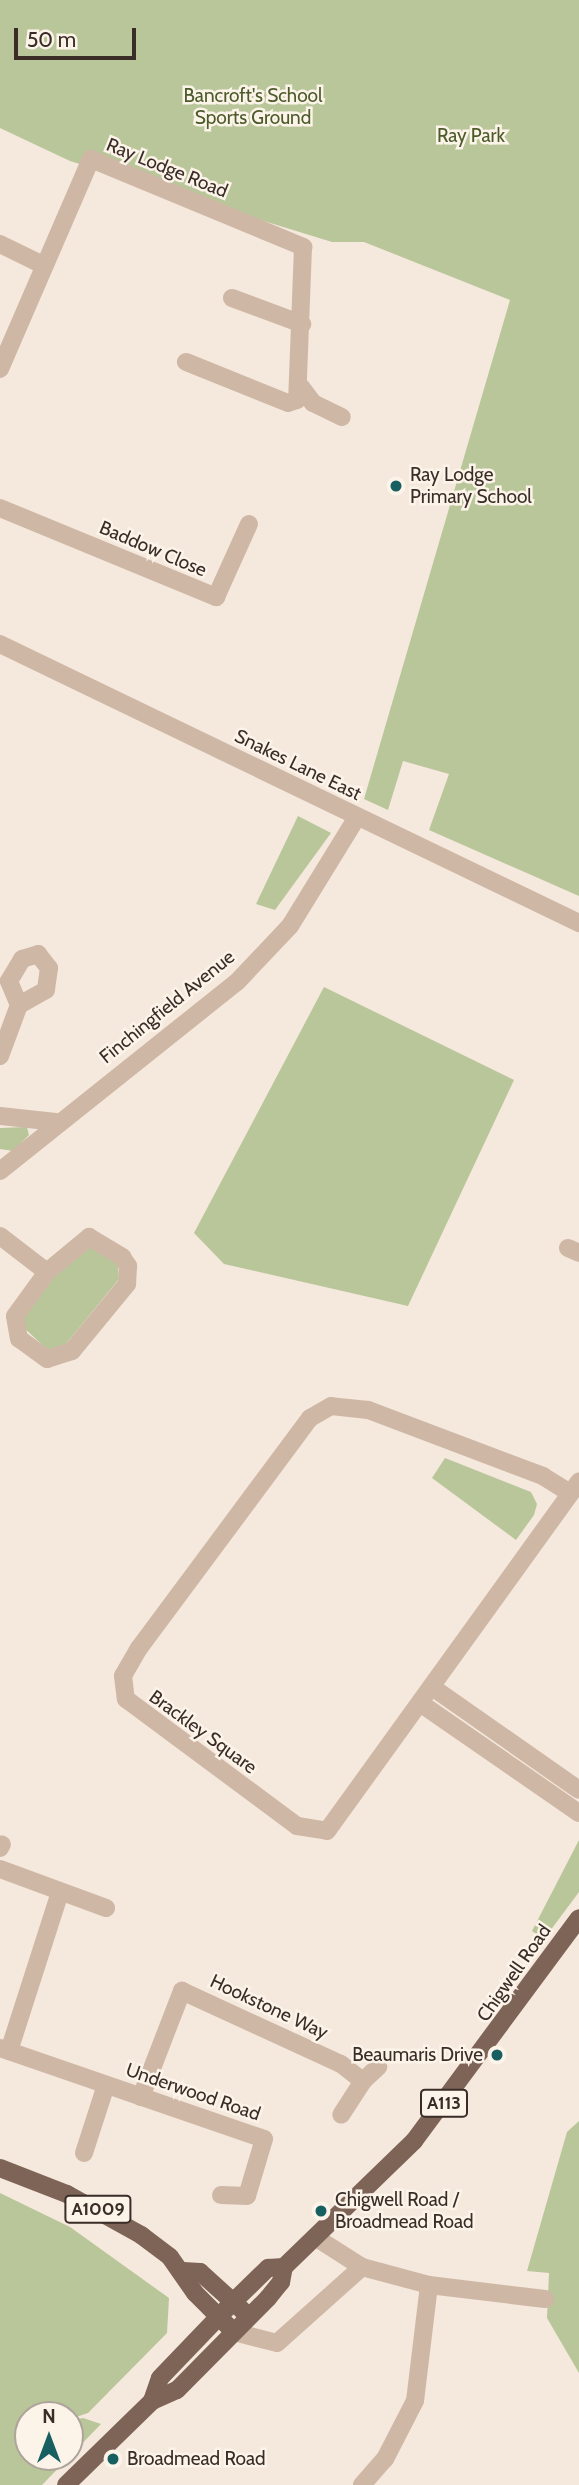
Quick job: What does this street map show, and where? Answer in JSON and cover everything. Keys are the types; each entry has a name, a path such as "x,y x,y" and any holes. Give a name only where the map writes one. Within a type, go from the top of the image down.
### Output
{"main road":[{"name":"Chigwell Road","path":"284,2267 414,2141 579,1918"},
{"name":"A1009","path":"0,2168 106,2213 183,2271 200,2272 249,2317"},
{"name":"A113","path":"66,2485 152,2401 177,2390 240,2334 249,2317 281,2282 284,2267 268,2268 233,2302 160,2378 152,2401"},
{"name":"A1009","path":"183,2271 187,2283 218,2318 240,2334"}],"street":[{"name":"Ray Lodge Road","path":"0,369 88,163 95,159 303,247 301,390"},
{"path":"0,244 43,265"},
{"path":"232,298 302,324"},
{"path":"186,362 288,403 301,390 313,403 342,417"},
{"name":"Baddow Close","path":"0,508 216,597 249,524"},
{"name":"Snakes Lane East","path":"0,645 579,923"},
{"name":"Finchingfield Avenue","path":"0,1171 56,1122 237,982 290,926 357,817"},
{"path":"0,1056 19,1005"},
{"path":"0,1116 51,1118 56,1122"},
{"path":"0,1236 47,1272"},
{"path":"89,1237 122,1257 129,1275 72,1351 54,1360 36,1353 14,1326 18,1310 47,1272 89,1237"},
{"name":"Brackley Square","path":"331,1406 358,1406 575,1487 327,1831 307,1831 135,1710 126,1699 123,1676 310,1418 331,1406"},
{"path":"432,1687 579,1790"},
{"path":"420,1703 579,1813"},
{"path":"0,1869 106,1908"},
{"path":"5,2050 60,1892"},
{"name":"Hookstone Way","path":"141,2097 185,1983 315,2050 363,2081"},
{"name":"Underwood Road","path":"5,2050 264,2139 247,2196 221,2195"},
{"path":"341,2115 363,2081 379,2067"},
{"name":"Underwood Road","path":"84,2153 106,2085"},
{"path":"315,2237 362,2267 429,2285 545,2299"},
{"path":"240,2334 277,2343 362,2267"},
{"path":"362,2485 385,2459 415,2401 429,2285"}],"green space":[{"name":"Ray Park","path":"0,0 579,0 579,896 429,830 449,774 403,761 388,810 364,799 510,300 364,242 332,242 70,161 0,128"},
{"path":"298,816 331,833 275,910 256,904"},
{"path":"324,987 514,1080 408,1306 224,1264 194,1233"},
{"path":"27,1127 29,1135 13,1151 0,1149 0,1128"},
{"path":"92,1245 118,1265 119,1279 66,1344 49,1351 23,1327 24,1317 55,1275"},
{"path":"445,1458 531,1492 537,1504 534,1515 516,1540 432,1478"},
{"path":"579,1840 579,1892 544,1939 532,1931"},
{"path":"579,2121 579,2373 547,2318 549,2273 527,2271 567,2132"},
{"path":"0,2193 70,2227 169,2298 167,2333 88,2413 84,2414 84,2401 14,2401 14,2471 56,2471 42,2485 0,2485"},
{"path":"84,2418 101,2424 84,2442"}],"place":[{"name":"Ray Lodge Primary School","path":"396,486"},
{"name":"Beaumaris Drive","path":"497,2055"},
{"name":"Chigwell Road / Broadmead Road","path":"321,2211"},
{"name":"Broadmead Road","path":"113,2459"}],"park label":[{"name":"Bancroft's School Sports Ground","path":"253,107"}]}
